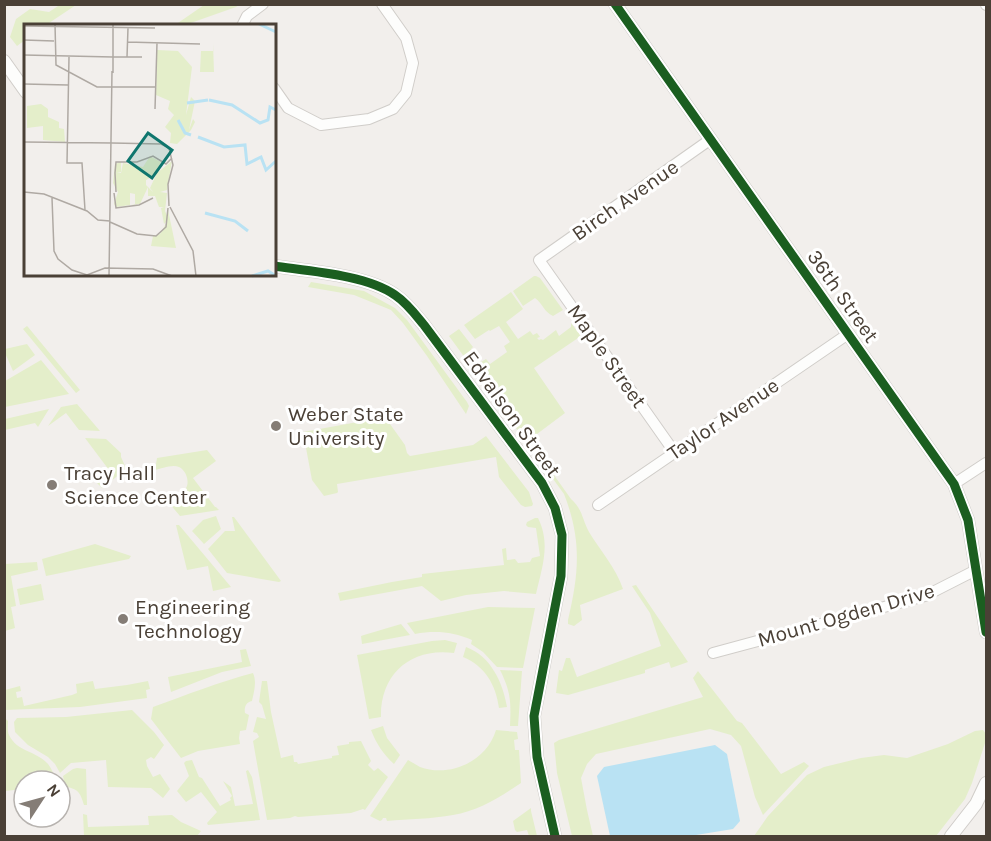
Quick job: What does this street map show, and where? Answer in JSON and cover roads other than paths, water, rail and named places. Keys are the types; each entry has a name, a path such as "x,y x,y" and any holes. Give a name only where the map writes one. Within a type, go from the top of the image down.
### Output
{"street":[{"path":"244,24 247,16 263,4"},
{"path":"276,91 288,108 321,125 369,119 393,109 406,93 413,63 406,38 382,4"},
{"name":"36th Street","path":"615,4 954,484 968,520 987,632"},
{"path":"4,61 24,89"},
{"name":"Birch Avenue","path":"539,260 711,140"},
{"name":"Maple Street","path":"539,260 675,453"},
{"name":"Edvalson Street","path":"276,266 357,279 383,288 408,306 542,483 555,508 562,535 562,565 534,716 537,757 555,837"},
{"name":"Taylor Avenue","path":"598,505 848,334"},
{"path":"954,484 987,463"},
{"name":"Mount Ogden Drive","path":"713,653 925,596 976,570"},
{"path":"951,837 976,804 987,783"}],"water":[{"path":"715,745 727,754 740,821 733,829 690,836 610,836 597,776 604,767"}],"place":[{"name":"Weber State University","path":"276,426"},
{"name":"Tracy Hall Science Center","path":"52,485"},
{"name":"Engineering Technology","path":"123,619"}]}
